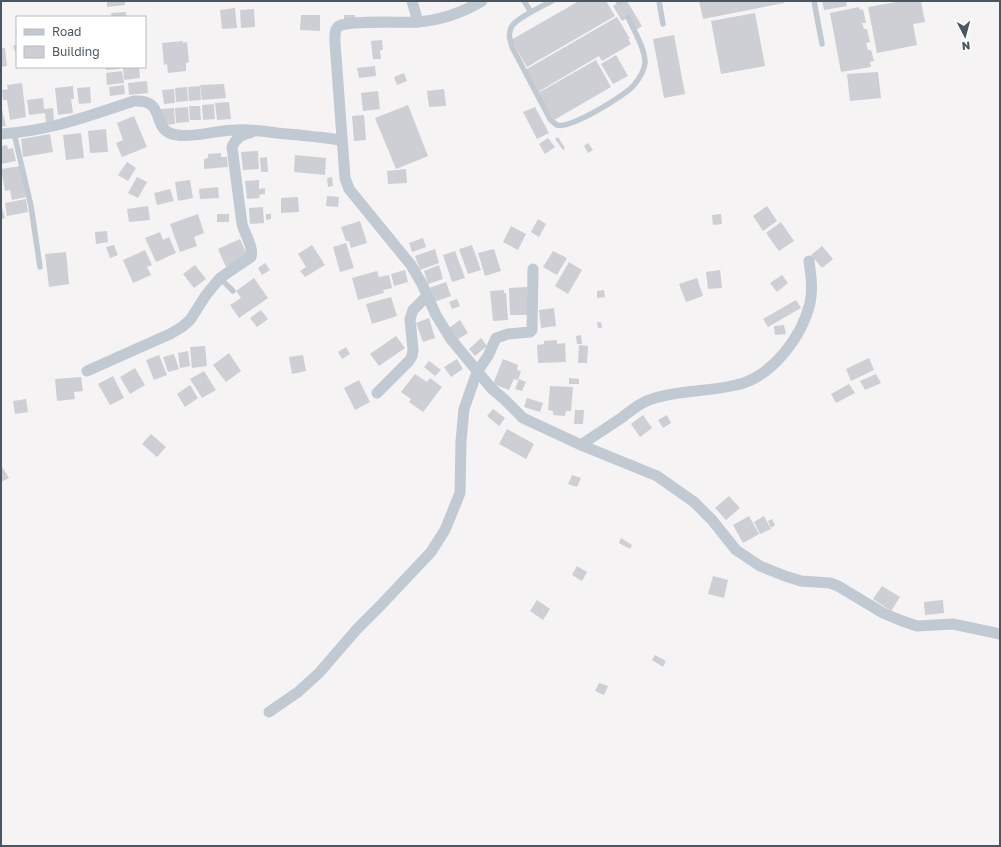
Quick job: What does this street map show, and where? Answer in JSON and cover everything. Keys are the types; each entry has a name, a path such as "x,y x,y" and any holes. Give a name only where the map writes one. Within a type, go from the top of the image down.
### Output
{"street":[{"path":"412,1 418,22"},
{"path":"482,1 446,18 418,22 358,23 341,25 337,27 335,43 341,140 345,178 349,189 411,265 422,284 436,315 450,338 477,372 492,389 523,418 581,445 658,476 694,502 712,520 736,550 760,566 801,581 830,583 838,586 883,613 917,626 953,624 1000,634"},
{"path":"1,134 46,129 134,101 142,101 149,102 155,108 160,125 166,131 175,135 185,136 234,130 259,131 341,140"},
{"path":"86,371 170,334 182,327 190,320 206,295 220,278 251,257 252,252 242,224 232,147 235,141 241,136 259,131"},
{"path":"581,445 638,404 669,395 737,385 754,379 769,368 786,350 803,323 810,302 812,281 809,261"},
{"path":"269,712 298,692 319,673 357,629 432,552 445,530 460,493 461,441 464,409 477,372 488,356 496,338 508,334 530,332 532,330 533,269"},
{"path":"378,393 412,356 410,319 413,310 427,296"}],"lane":[{"path":"524,1 530,12"},
{"path":"552,1 530,12 511,27 509,36 512,47 550,119 557,125 563,126 583,118 611,102 634,86 642,74 645,64 643,52 628,17"},
{"path":"659,1 663,24"},
{"path":"814,1 822,44"},
{"path":"14,133 31,206 40,267"},
{"path":"220,278 233,291"}],"building":[{"path":"107,1 125,1 125,5 107,7"},
{"path":"579,1 606,1 615,16 527,67 511,40"},
{"path":"621,1 627,1 642,26 636,30 629,17 622,21 613,6"},
{"path":"699,1 784,1 784,3 703,19"},
{"path":"822,1 846,1 847,6 824,10"},
{"path":"902,1 921,1 925,22 913,24 917,45 877,53 868,7"},
{"path":"859,7 860,10 863,9 866,23 862,23 864,29 867,29 870,42 866,43 868,50 871,50 874,61 870,62 871,67 841,72 830,13"},
{"path":"235,8 237,28 222,29 220,10"},
{"path":"254,9 255,27 241,28 240,10"},
{"path":"126,12 126,16 112,16 111,13"},
{"path":"755,13 765,66 721,74 711,21"},
{"path":"301,15 320,15 320,31 300,30"},
{"path":"344,15 355,15 355,21 344,20"},
{"path":"617,17 630,39 628,39 631,44 602,61 599,56 538,92 525,70"},
{"path":"674,35 685,94 664,98 653,39"},
{"path":"382,40 383,50 380,50 381,59 373,59 371,41"},
{"path":"183,41 183,43 187,42 189,62 186,63 186,71 168,73 167,64 164,65 162,43"},
{"path":"16,44 16,54 13,46"},
{"path":"1,48 5,48 7,66 1,67"},
{"path":"616,55 628,76 613,84 601,64"},
{"path":"596,60 611,87 554,120 538,93"},
{"path":"375,66 376,76 359,78 357,68"},
{"path":"106,68 120,68 120,69 106,70"},
{"path":"123,68 139,68 140,78 124,80"},
{"path":"122,71 124,83 107,85 106,73"},
{"path":"878,72 881,98 850,101 847,74"},
{"path":"404,73 407,81 397,85 394,77"},
{"path":"147,81 148,93 129,95 128,83"},
{"path":"22,83 26,117 10,120 7,100 3,100 2,90 8,89 7,85"},
{"path":"224,84 226,98 202,100 200,85"},
{"path":"124,85 125,94 110,96 109,87"},
{"path":"73,86 74,99 71,99 73,113 58,115 55,88"},
{"path":"200,86 201,100 189,101 188,87"},
{"path":"90,87 91,103 79,104 77,88"},
{"path":"187,87 188,101 176,102 175,88"},
{"path":"174,89 175,103 164,104 162,90"},
{"path":"444,89 446,106 429,107 427,91"},
{"path":"378,91 380,109 363,111 361,93"},
{"path":"43,98 44,109 53,108 54,122 46,123 45,113 29,115 27,100"},
{"path":"229,102 231,119 217,120 215,103"},
{"path":"214,104 215,119 203,120 202,105"},
{"path":"1,105 6,126 1,127"},
{"path":"408,105 428,156 396,169 375,118"},
{"path":"189,106 200,106 201,120 190,120"},
{"path":"188,107 189,122 176,123 175,108"},
{"path":"535,107 549,133 537,139 523,112"},
{"path":"174,108 175,124 162,125 161,109"},
{"path":"364,115 366,140 354,141 352,116"},
{"path":"134,116 147,147 122,157 116,143 123,140 117,123"},
{"path":"106,129 108,152 90,153 88,131"},
{"path":"81,133 84,158 66,160 63,135"},
{"path":"50,134 53,152 23,157 21,139"},
{"path":"558,137 565,148 563,150 555,139"},
{"path":"548,138 555,147 545,154 539,144"},
{"path":"588,143 593,150 588,153 584,146"},
{"path":"7,145 8,149 13,148 16,161 1,164 1,146"},
{"path":"258,151 259,169 243,170 241,152"},
{"path":"221,153 221,157 227,157 228,167 204,169 204,159 208,158 208,154"},
{"path":"295,155 326,158 325,175 294,172"},
{"path":"267,157 268,172 261,172 260,158"},
{"path":"127,162 136,168 128,181 118,175"},
{"path":"20,166 26,197 12,200 10,190 5,191 1,169"},
{"path":"406,169 407,183 388,184 387,171"},
{"path":"137,177 147,182 138,198 128,193"},
{"path":"332,177 333,186 328,187 327,178"},
{"path":"190,180 193,198 178,201 175,182"},
{"path":"259,180 259,189 265,188 265,194 259,195 260,198 247,199 245,181"},
{"path":"218,187 219,198 200,199 199,189"},
{"path":"170,189 174,201 157,205 154,193"},
{"path":"327,196 339,197 338,207 326,206"},
{"path":"298,197 299,212 281,213 281,198"},
{"path":"26,199 28,212 7,216 5,203"},
{"path":"1,204 5,218 1,219"},
{"path":"148,206 150,220 129,222 127,209"},
{"path":"767,206 777,221 763,231 753,216"},
{"path":"263,207 264,223 250,224 249,208"},
{"path":"198,214 204,233 194,237 197,246 180,252 170,224"},
{"path":"217,214 229,214 229,222 217,222"},
{"path":"266,214 271,214 271,219 266,220"},
{"path":"721,214 722,224 713,225 712,215"},
{"path":"538,219 546,224 539,237 531,232"},
{"path":"360,221 367,243 351,248 349,241 346,241 341,227"},
{"path":"781,222 794,241 779,251 766,233"},
{"path":"511,226 526,234 518,250 503,242"},
{"path":"107,231 108,242 96,244 95,232"},
{"path":"160,232 163,240 169,237 176,253 156,262 145,238"},
{"path":"423,238 426,247 412,252 409,243"},
{"path":"240,239 248,257 226,267 218,249"},
{"path":"346,243 354,268 340,272 333,247"},
{"path":"114,245 118,255 110,258 106,247"},
{"path":"312,245 325,265 305,277 300,271 306,267 298,254"},
{"path":"472,245 481,270 468,274 459,249"},
{"path":"822,246 833,259 822,268 811,255"},
{"path":"435,249 439,263 420,270 415,256"},
{"path":"494,249 501,271 485,276 478,253"},
{"path":"145,250 152,265 147,267 151,275 133,283 123,260"},
{"path":"455,251 465,278 452,282 443,255"},
{"path":"553,251 567,258 557,275 543,267"},
{"path":"66,252 69,284 49,287 45,254"},
{"path":"569,262 582,270 568,294 555,286"},
{"path":"265,263 270,270 262,275 258,268"},
{"path":"195,265 206,279 194,288 183,274"},
{"path":"439,265 443,279 428,284 424,271"},
{"path":"405,270 408,282 394,286 391,274"},
{"path":"720,270 722,288 708,289 706,272"},
{"path":"377,271 379,277 389,275 392,288 383,290 384,293 358,300 352,278"},
{"path":"782,275 788,283 777,292 770,283"},
{"path":"254,278 268,298 239,318 230,305 241,298 236,291"},
{"path":"697,278 703,296 686,302 679,284"},
{"path":"446,282 451,296 434,302 429,288"},
{"path":"527,287 528,315 510,315 509,288"},
{"path":"504,290 504,293 506,293 508,320 493,321 490,291"},
{"path":"604,290 605,297 597,298 597,291"},
{"path":"391,297 397,316 372,324 366,304"},
{"path":"457,299 460,306 452,309 449,302"},
{"path":"796,300 801,308 768,327 763,319"},
{"path":"554,308 556,326 541,328 539,310"},
{"path":"261,310 268,319 257,327 250,318"},
{"path":"429,318 435,338 423,342 416,323"},
{"path":"460,320 468,333 457,340 449,328"},
{"path":"597,322 601,322 602,328 598,328"},
{"path":"784,325 786,334 775,335 774,326"},
{"path":"581,335 582,344 577,344 576,336"},
{"path":"396,336 405,348 379,366 370,354"},
{"path":"481,338 487,346 475,356 469,349"},
{"path":"557,340 557,344 565,343 566,362 538,363 537,345 544,344 544,341"},
{"path":"579,345 588,346 587,363 578,363"},
{"path":"205,346 207,366 192,368 190,347"},
{"path":"346,347 350,354 342,359 338,352"},
{"path":"188,351 190,366 180,368 178,353"},
{"path":"229,353 241,371 226,382 213,365"},
{"path":"174,354 179,369 168,372 163,357"},
{"path":"159,355 167,375 154,380 146,360"},
{"path":"303,355 306,371 292,374 289,357"},
{"path":"869,358 874,370 851,381 846,369"},
{"path":"457,359 463,369 451,377 444,367"},
{"path":"503,359 518,365 517,370 521,371 518,380 514,379 509,390 493,384"},
{"path":"429,361 441,370 435,376 424,367"},
{"path":"135,368 145,385 130,394 120,377"},
{"path":"204,371 216,390 202,398 190,379"},
{"path":"415,374 427,382 430,378 442,387 423,412 409,402 411,399 401,392"},
{"path":"876,374 881,383 865,390 860,381"},
{"path":"113,376 124,398 110,405 98,384"},
{"path":"81,377 83,391 74,392 75,399 57,401 55,379"},
{"path":"569,378 579,379 579,384 569,384"},
{"path":"519,379 526,382 522,391 515,389"},
{"path":"359,380 370,402 355,410 344,388"},
{"path":"849,384 855,393 836,403 831,394"},
{"path":"190,385 198,398 185,407 177,394"},
{"path":"550,386 573,387 571,411 566,411 565,416 553,415 553,411 548,410"},
{"path":"527,398 543,403 540,412 524,407"},
{"path":"26,399 28,412 15,414 13,401"},
{"path":"493,409 505,418 499,426 487,416"},
{"path":"575,410 584,410 583,424 574,424"},
{"path":"643,415 652,428 640,437 631,424"},
{"path":"667,415 671,423 663,428 658,420"},
{"path":"507,429 534,444 526,459 499,444"},
{"path":"151,434 166,447 157,457 142,444"},
{"path":"1,465 9,478 1,482"},
{"path":"572,475 581,478 577,487 568,484"},
{"path":"729,496 740,508 726,520 715,508"},
{"path":"749,516 759,534 743,543 733,525"},
{"path":"764,516 771,529 760,534 754,522"},
{"path":"772,519 775,525 771,528 768,521"},
{"path":"621,538 632,545 630,549 619,543"},
{"path":"577,566 587,572 582,581 572,575"},
{"path":"713,576 728,580 724,598 708,594"},
{"path":"882,586 900,597 891,611 873,599"},
{"path":"537,600 550,609 543,620 530,611"},
{"path":"943,600 944,613 925,615 924,602"},
{"path":"655,655 666,661 663,667 652,660"},
{"path":"599,683 608,686 604,695 595,691"}]}
